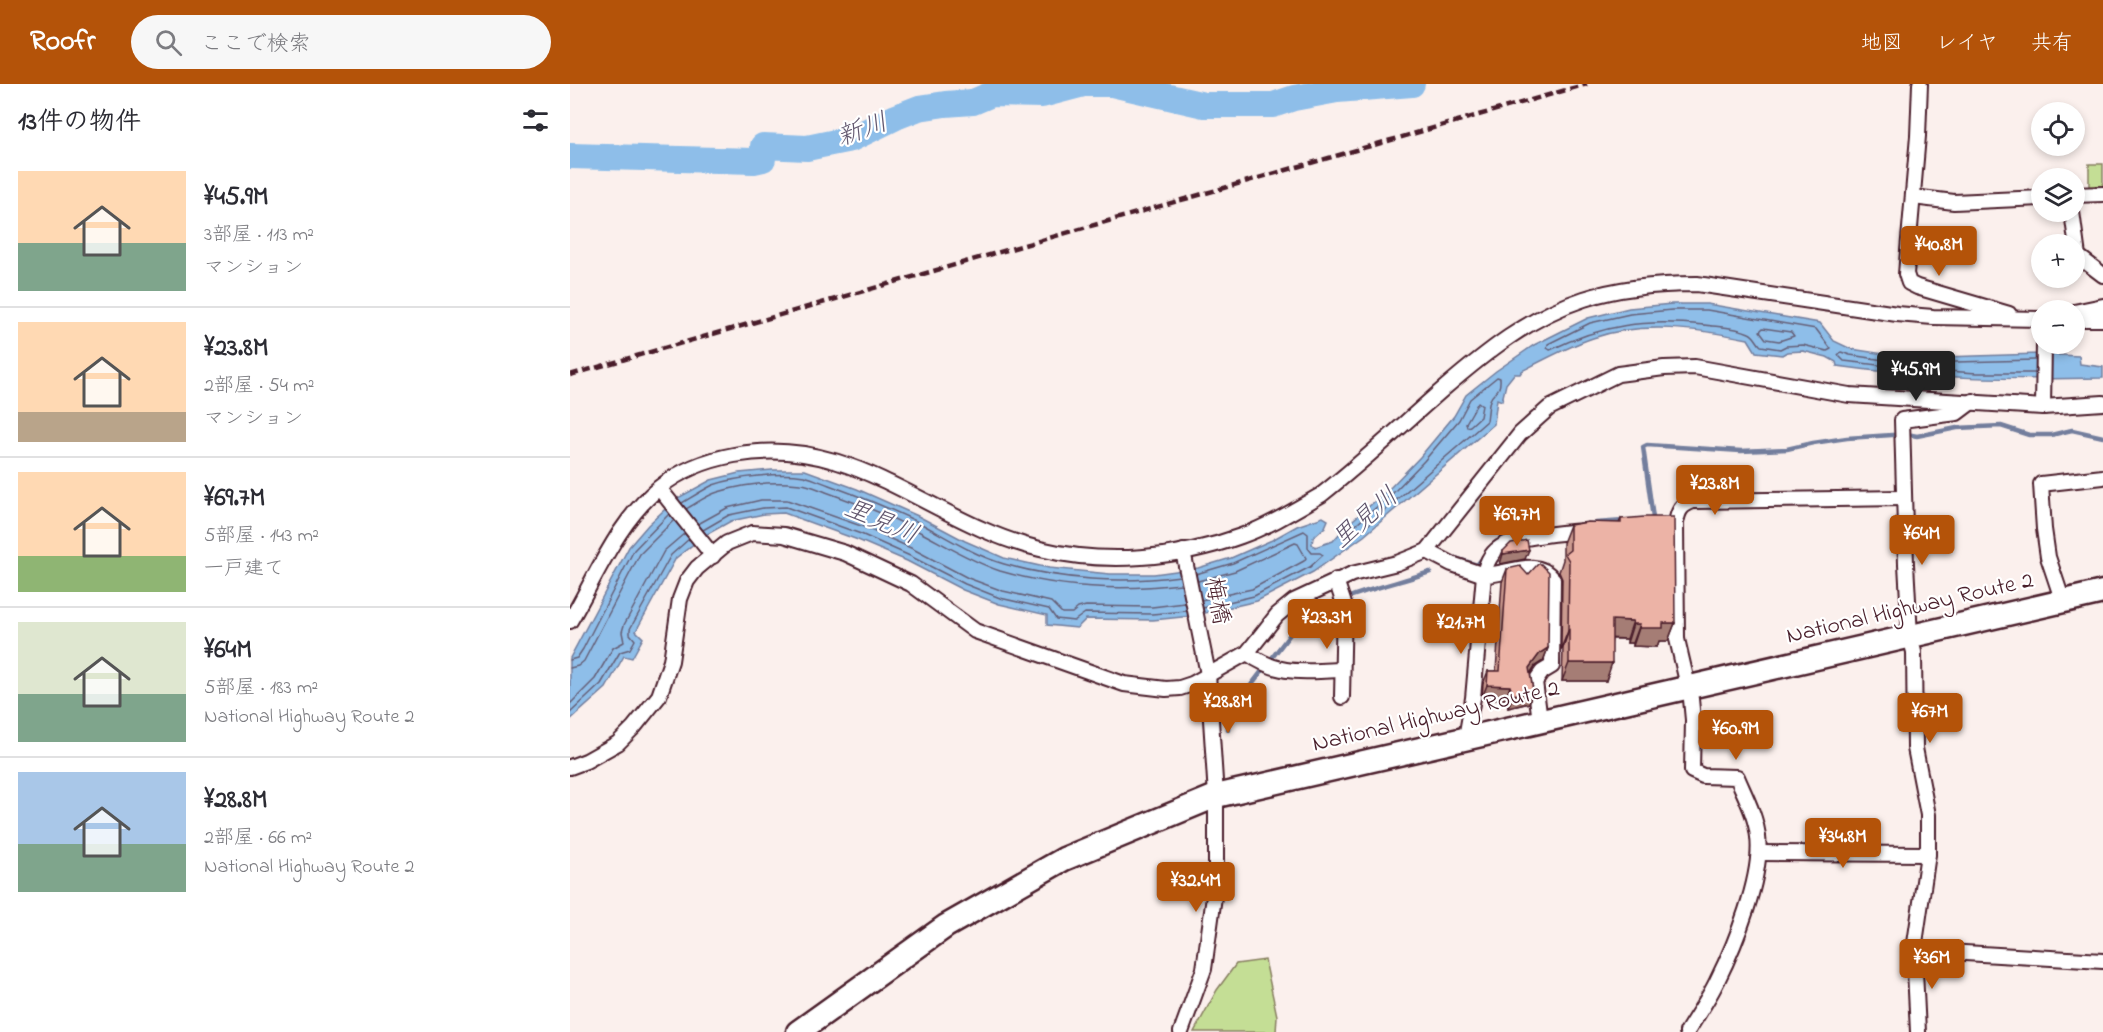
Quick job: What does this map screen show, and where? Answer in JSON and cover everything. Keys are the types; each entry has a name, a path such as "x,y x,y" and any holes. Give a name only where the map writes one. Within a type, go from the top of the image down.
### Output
{"highway":[{"name":"National Highway Route 2","path":"798,1032 946,926 1064,859 1216,796 2103,592"}],"street":[{"path":"1920,84 1906,274 1909,283 2022,319"},
{"path":"2085,195 2103,194"},
{"path":"1913,197 1954,202 2031,198"},
{"path":"2073,222 2078,256 2103,275"},
{"path":"570,621 616,536 630,517 675,476 695,466 721,458 747,453 796,452 845,463 917,495 979,528 1009,541 1040,550 1100,558 1184,553 1241,536 1291,513 1322,495 1492,347 1554,311 1601,295 1637,287 1697,284 1897,314 2031,319"},
{"path":"2085,310 2103,306"},
{"path":"2085,319 2103,319"},
{"path":"2043,402 2044,354"},
{"path":"570,766 586,761 618,743 634,728 659,696 671,661 680,599 687,581 710,552 752,533 784,535 845,553 911,584 975,631 1124,684 1166,689 1180,688 1192,684 1206,667 1247,653 1277,615 1294,601 1336,580 1397,563 1427,551 1520,434 1549,408 1618,374 1664,368 1695,367 1849,395 1973,401 2103,403"},
{"path":"1918,1032 1914,950 1928,854 1928,815 1915,748 1914,652 1910,636 1903,498 1902,420 1957,413 1973,401"},
{"path":"2062,602 2048,557 2041,484 2103,477"},
{"path":"661,490 710,552"},
{"path":"1687,1032 1717,981 1745,914 1759,853 1756,826 1737,777 1703,776 1692,771 1694,720 1690,686 1677,639 1678,582 1670,523 1685,504 1693,501 1903,498"},
{"path":"1466,738 1473,698 1486,562 1504,545 1516,541 1598,529"},
{"path":"1427,551 1452,564 1484,575 1495,575 1525,567 1548,572 1553,579 1552,666 1542,672 1535,682 1540,721"},
{"name":"梅橋","path":"1181,1032 1204,969 1216,882 1216,796 1206,667 1184,553"},
{"path":"1336,580 1343,600 1342,697"},
{"path":"1247,653 1267,665 1286,671 1342,670"},
{"path":"1759,853 1928,854"},
{"path":"1914,950 2103,961"}],"green space":[{"path":"2089,164 2103,164 2103,188 2089,188"},
{"path":"1265,960 1277,1016 1276,1032 1194,1032 1217,990 1236,964"}],"water":[{"name":"里見川","path":"1707,304 1820,323 1834,341 1851,349 1910,358 2039,354 2079,356 2080,364 2103,367 2103,378 2003,379 1904,374 1837,366 1836,362 1827,357 1803,351 1787,352 1782,355 1756,352 1748,339 1710,332 1651,328 1612,333 1575,345 1520,374 1514,374 1506,384 1502,401 1497,399 1494,424 1364,536 1313,572 1257,601 1192,616 1153,620 1086,619 1077,628 1047,625 1047,615 999,604 963,590 907,561 858,540 784,513 764,514 731,521 704,536 676,558 636,631 643,638 632,658 624,656 606,688 570,720 570,658 629,547 648,525 676,499 711,480 739,473 805,470 857,489 1004,558 1049,568 1110,574 1154,574 1198,568 1231,558 1297,526 1323,517 1328,520 1325,527 1313,538 1312,544 1315,547 1333,541 1347,525 1388,490 1420,457 1454,416 1466,395 1496,371 1534,345 1588,318 1629,308"}],"building":[{"path":"1674,517 1675,623 1663,623 1663,628 1639,628 1640,624 1633,624 1633,621 1612,620 1612,663 1569,663 1569,561 1565,554 1570,550 1570,525 1588,522 1621,523 1621,519"},
{"path":"1527,540 1529,550 1503,554 1511,543"},
{"path":"1538,564 1549,572 1548,648 1540,653 1529,668 1533,690 1513,695 1510,686 1487,685 1488,671 1500,671 1507,569 1520,566 1528,575"}],"waterway":[{"name":"新川","path":"570,156 754,161 763,159 763,146 807,148 851,139 919,108 973,102 992,94 1042,95 1084,84 1112,84 1204,105 1273,105 1294,98 1337,90 1412,84"},
{"path":"1650,519 1653,518 1643,447 1647,445 1741,451 1787,449 1847,438 1907,434 1917,436 1957,428 2001,426 2029,435 2051,435 2072,430 2103,437"},
{"path":"1596,523 1624,521"},
{"path":"1455,558 1477,565 1485,555"},
{"path":"1228,730 1228,719 1235,706 1301,620 1347,598 1430,572"}],"railway":[{"path":"570,375 1587,84"}]}
